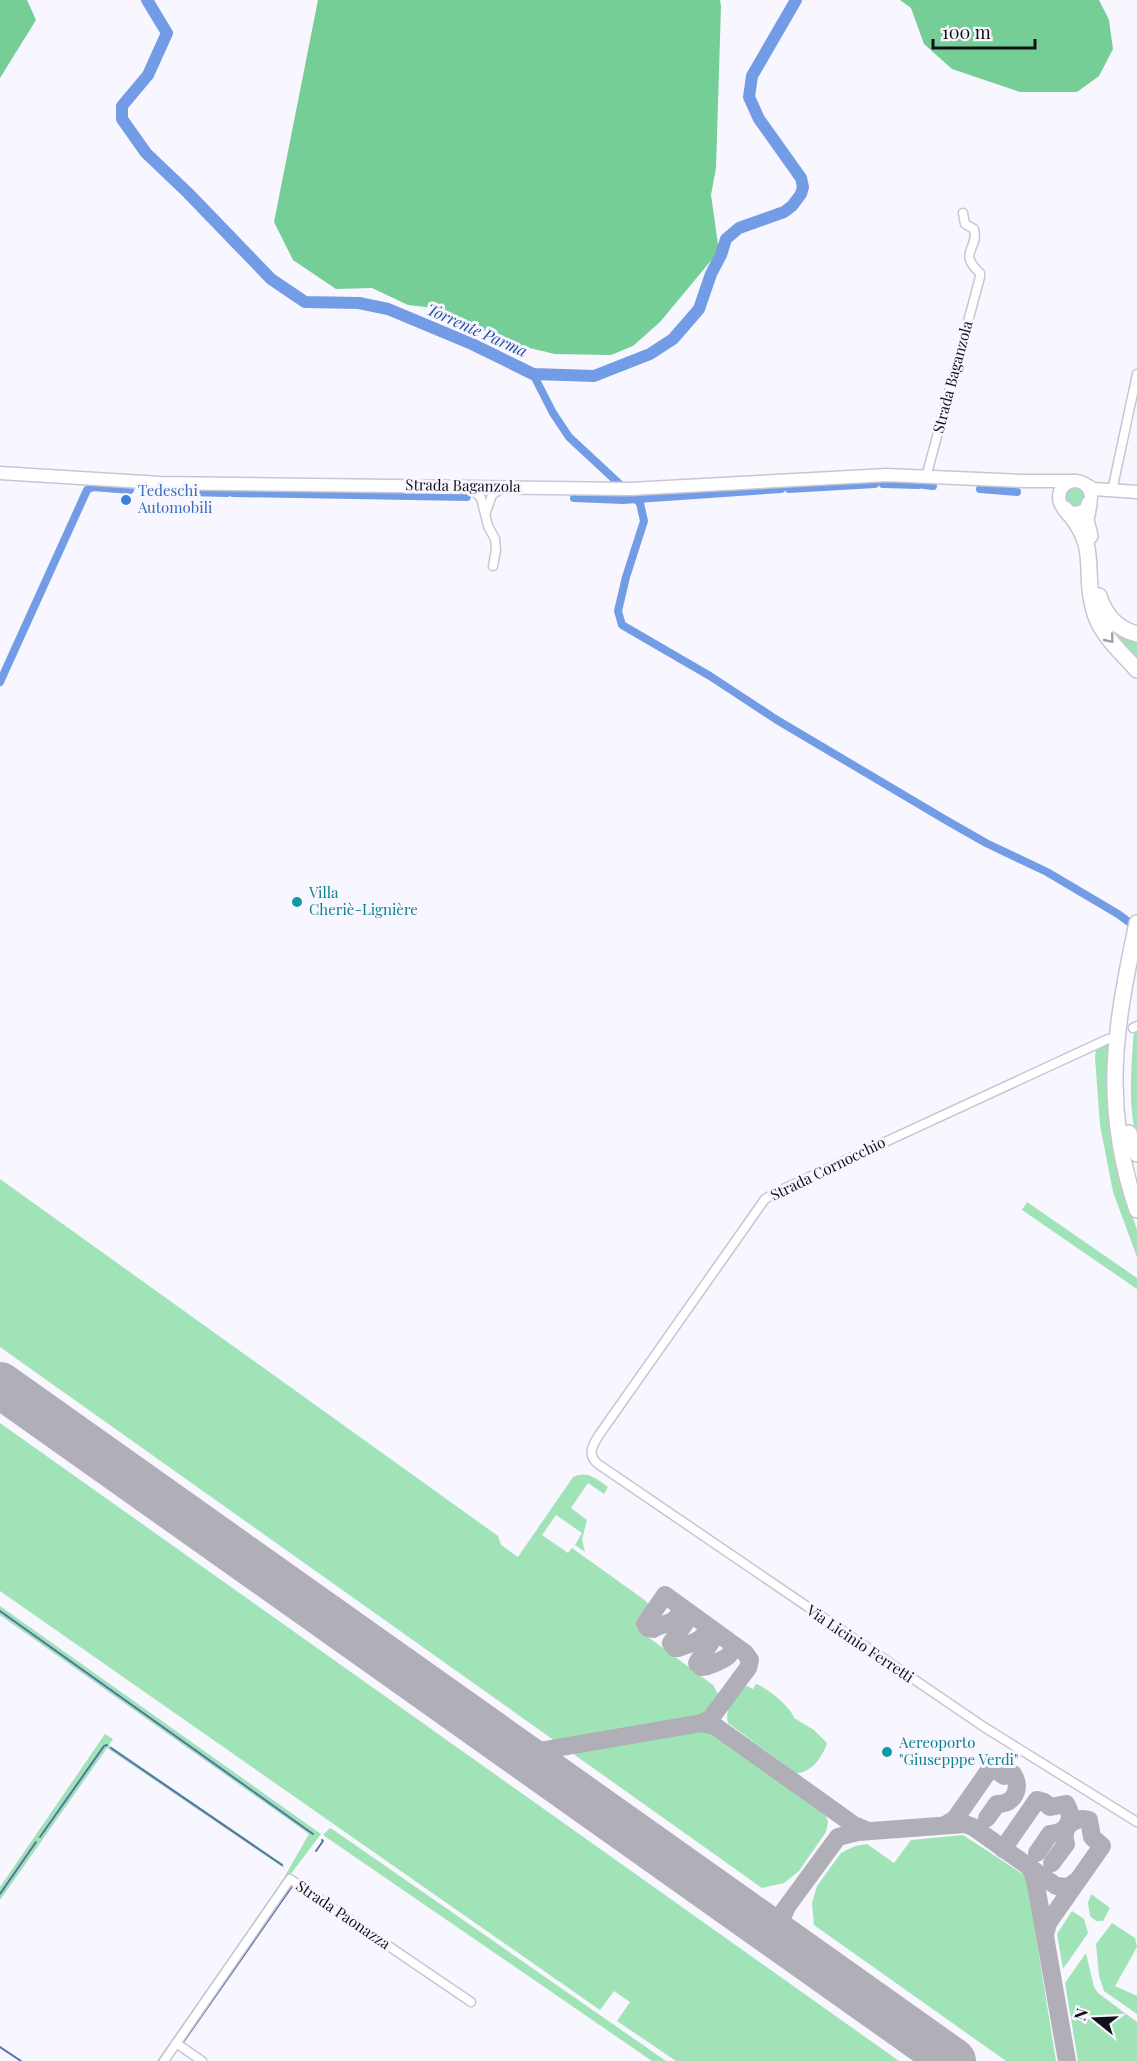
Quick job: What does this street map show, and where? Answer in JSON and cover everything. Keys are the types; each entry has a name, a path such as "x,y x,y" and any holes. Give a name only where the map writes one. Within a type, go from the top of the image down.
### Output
{"highway":[{"path":"1089,504 1086,523 1092,544 1096,585 1101,602 1113,621 1122,628 1137,634"},
{"path":"1063,507 1078,524 1087,542 1092,600 1100,625 1137,670"},
{"path":"1137,923 1124,1058 1129,1133 1137,1174"},
{"path":"1134,971 1116,1032 1114,1084 1121,1151 1137,1210"},
{"path":"1129,1133 1137,1154"}],"main road":[{"name":"Strada Baganzola","path":"0,473 160,483 601,489 722,486 876,476 1080,482 1094,489 1137,492"},
{"path":"1032,481 1054,495 1063,507 1071,512 1079,512 1112,490"},
{"path":"1063,507 1060,495 1062,488 1068,483 1080,482 1091,494 1089,504"}],"street":[{"name":"Strada Baganzola","path":"927,477 980,277 969,255 976,236 974,229 965,224 963,213"},
{"path":"1112,490 1137,374"},
{"path":"467,486 478,493 486,503"},
{"path":"486,487 489,494 486,516 495,538 496,550 493,566"},
{"path":"486,503 504,487"},
{"name":"Strada Cornocchio","path":"591,1456 592,1446 599,1435 765,1199 1108,1039"},
{"name":"Via Licinio Ferretti","path":"591,1456 598,1464 945,1701 1137,1822"},
{"name":"Strada Paonazza","path":"164,2061 290,1879 471,2002"},
{"path":"176,2043 202,2061"}],"green space":[{"path":"0,0 27,0 36,20 0,78"},
{"path":"318,0 720,0 716,168 711,195 719,251 660,322 633,346 611,355 555,354 508,343 444,309 408,305 372,288 336,289 293,260 274,222"},
{"path":"900,0 1099,0 1109,20 1113,49 1099,76 1077,92 1020,92 952,69 924,44 911,8"},
{"path":"1075,487 1082,490 1085,497 1082,504 1075,507 1068,504 1065,497 1068,490"},
{"path":"1101,616 1137,639 1137,666"},
{"path":"1137,1029 1137,1134 1132,1112 1131,1083 1134,1030"},
{"path":"1108,1043 1107,1086 1110,1127 1118,1173 1137,1230 1137,1257 1113,1192 1100,1125 1095,1058 1096,1049"},
{"path":"0,1179 498,1536 501,1545 518,1557 573,1477 583,1474 596,1478 608,1487 604,1494 588,1483 571,1508 587,1520 582,1540 585,1552 575,1545 582,1533 556,1515 542,1535 568,1553 572,1548 646,1601 650,1607 636,1628 713,1685 718,1694 713,1707 701,1716 555,1741 0,1347"},
{"path":"1027,1202 1137,1278 1137,1289 1022,1210"},
{"path":"0,1423 899,2061 676,2061 617,2021 630,2002 614,1991 600,2010 0,1591"},
{"path":"0,1606 321,1834 284,1883 160,2061 157,2061 282,1881 309,1834 0,1615"},
{"path":"756,1684 778,1698 794,1718 814,1730 827,1743 823,1753 807,1771 796,1773 728,1723 729,1707 735,1697 747,1686 753,1689"},
{"path":"702,1731 721,1739 826,1816 828,1822 826,1832 799,1871 784,1883 762,1888 572,1753"},
{"path":"105,1734 113,1739 109,1745 283,1864 284,1868 107,1748 0,1900 0,1887"},
{"path":"330,1828 666,2061 652,2061 323,1835"},
{"path":"963,1835 1024,1875 1027,1881 1056,2061 1006,2061 814,1925 812,1903 817,1886 841,1853 855,1846 867,1844 894,1863 911,1840"},
{"path":"1091,1894 1110,1908 1103,1921 1096,1921 1090,1916 1088,1903"},
{"path":"1072,1911 1084,1919 1088,1933 1063,1969 1057,1934"},
{"path":"1112,1923 1135,1938 1137,1947 1115,1986 1137,1996 1137,2014 1104,1991 1099,1976 1096,1944"},
{"path":"1086,1953 1094,1987 1098,1993 1137,2022 1137,2061 1078,2061 1065,1983"}],"waterway":[{"name":"Torrente Parma","path":"147,0 167,33 148,75 122,106 122,119 146,153 271,279 305,302 359,303 388,309 472,344 533,374 594,376 650,354 673,339 699,309 726,239 739,228 784,212 801,194 803,187 801,178 759,119 749,97 752,76 796,0"},
{"path":"533,374 553,413 569,437 640,503 644,521 618,611 622,625 944,819 986,843 1047,872 1118,914 1137,928"},
{"path":"789,489 875,484"},
{"path":"883,484 919,485"},
{"path":"924,485 933,486"},
{"path":"0,682 87,490 93,487 130,490"},
{"path":"574,498 623,500 781,489"},
{"path":"980,489 1017,492"},
{"path":"145,491 227,493"},
{"path":"233,493 467,497"},
{"path":"0,1611 313,1834"},
{"path":"40,1837 104,1746 107,1745"},
{"path":"111,1748 282,1865"},
{"path":"316,1851 322,1840"},
{"path":"0,1894 36,1842"},
{"path":"184,2041 293,1885"},
{"path":"0,2047 21,2061"}],"taxiway":[{"path":"508,1745 521,1751 533,1752 702,1723 711,1718 748,1668 750,1660 745,1653 665,1595 645,1624 648,1628 653,1629 672,1622 677,1617"},
{"path":"690,1616 671,1643 675,1648 679,1648 703,1636"},
{"path":"717,1633 697,1663 701,1667 707,1666 729,1655"},
{"path":"702,1723 715,1726 854,1825 868,1831"},
{"path":"947,1824 955,1819 990,1769 1004,1776 1013,1774 1017,1785 1015,1795 1008,1801 997,1804 987,1818"},
{"path":"1003,1849 1037,1800 1050,1807 1066,1804 1070,1815 1068,1824 1061,1831 1050,1834 1037,1853"},
{"path":"1045,1935 1048,1923 1102,1846 1092,1837 1089,1820 1083,1819 1069,1824 1065,1833 1066,1844 1052,1863"},
{"path":"747,1915 764,1920 780,1916 838,1837 858,1832 965,1824 973,1827 1056,1886 1068,1887 1078,1880"},
{"path":"1029,1867 1036,1885 1067,2061"},
{"path":"786,1909 782,1920 782,1930 793,1948"}],"runway":[{"path":"0,1385 953,2061"}],"place":[{"name":"Tedeschi Automobili","path":"126,500"},
{"name":"Villa Cheriè-Lignière","path":"297,902"},
{"name":"Aereoporto \"Giusepppe Verdi\"","path":"887,1752"}]}
